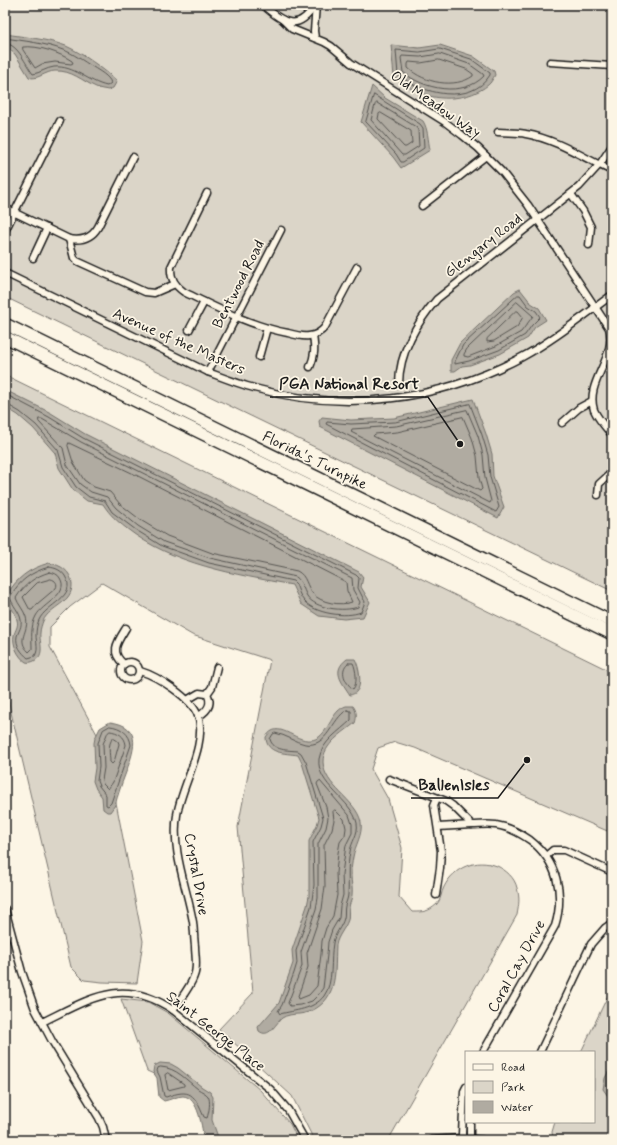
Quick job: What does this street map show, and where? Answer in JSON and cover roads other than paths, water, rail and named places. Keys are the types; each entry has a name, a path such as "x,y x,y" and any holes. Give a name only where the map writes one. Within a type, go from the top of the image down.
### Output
{"highway":[{"name":"Florida's Turnpike","path":"5,324 612,622"},
{"name":"Florida's Turnpike","path":"5,337 612,634"}],"street":[{"name":"Old Meadow Way","path":"263,5 292,29 332,46 351,63 462,134 486,156 516,188 609,328 611,345 594,389 592,401"},
{"path":"283,20 290,22 300,21 307,17 316,5"},
{"path":"314,38 316,5"},
{"path":"550,62 612,66"},
{"path":"5,231 60,121"},
{"path":"498,132 527,134 542,139 600,164 612,171"},
{"name":"Glengary Road","path":"399,384 399,374 404,356 421,321 433,304 447,290 571,194 590,176 612,146"},
{"path":"422,206 486,156"},
{"path":"5,208 69,239 82,240 90,237 96,231 133,157"},
{"path":"208,193 172,263 171,276 175,284 184,292 204,302 236,317 267,328 304,336 313,336 328,324 357,266"},
{"path":"571,194 584,211 591,227 589,245"},
{"path":"33,258 47,228"},
{"name":"Bentwood Road","path":"208,372 280,230"},
{"path":"69,239 74,258 77,261 149,293 154,293 175,284"},
{"name":"Avenue of the Masters","path":"5,273 208,372 255,388 298,397 342,401 401,398 460,384 521,357 547,341 612,295"},
{"path":"189,330 204,302"},
{"path":"259,357 267,328"},
{"path":"310,367 314,356 315,346 313,336"},
{"path":"562,423 579,408 592,401 598,417 612,435"},
{"path":"598,495 599,484 612,472"},
{"path":"124,664 118,658 116,650 118,642 126,628"},
{"path":"140,671 135,679 129,681 123,678 121,672 124,664 133,662 138,666 140,671 147,673 180,694 187,700 199,716 205,713 209,706 209,697 207,694"},
{"path":"207,694 212,687 217,667"},
{"path":"187,700 199,693 207,694"},
{"name":"Crystal Drive","path":"173,1010 194,977 196,965 193,923 178,855 176,823 179,803 199,742 199,716"},
{"path":"389,779 453,806 472,826"},
{"path":"436,895 441,851 434,805 437,798"},
{"name":"Coral Cay Drive","path":"438,827 497,825 514,830 535,845 546,856 553,869 558,884 557,918 552,931 484,1051"},
{"path":"546,856 553,850 564,850 612,872"},
{"path":"5,909 22,972 35,1009 52,1041 99,1118 103,1126 106,1140"},
{"path":"540,1051 591,944 605,928 612,923"},
{"name":"Saint George Place","path":"42,1022 89,999 112,993 145,996 156,1000 173,1010 270,1089 288,1110 305,1140"},
{"path":"462,1139 465,1089"},
{"path":"470,1123 470,1139"},
{"path":"431,1140 482,1140"}],"water":[{"path":"5,34 44,40 66,46 93,62 117,81 113,88 108,90 98,88 72,74 61,71 52,71 35,78 29,77 15,54 5,46"},
{"path":"391,45 419,48 440,45 473,56 494,71 495,75 489,84 472,94 454,98 426,95 408,87 394,77"},
{"path":"372,86 385,98 423,121 426,128 430,150 401,168 361,122"},
{"path":"520,289 531,303 539,308 546,320 535,327 528,338 500,354 470,365 462,366 455,371 451,371 451,360 460,343 514,292"},
{"path":"5,390 51,413 85,434 359,572 363,577 361,587 370,602 363,617 344,619 319,616 301,604 292,585 249,577 205,566 164,551 144,541 116,520 103,504 87,501 73,490 59,468 55,453 33,428 18,415 5,407"},
{"path":"473,399 492,454 493,476 504,507 498,518 320,427 319,421 322,417 351,420 394,418"},
{"path":"49,563 58,565 65,569 71,579 71,590 69,596 46,616 40,631 40,655 34,661 27,662 20,657 15,646 14,635 17,622 15,614 8,603 6,596 14,584 29,571"},
{"path":"347,659 355,659 360,676 358,689 355,693 350,695 341,681 339,672 342,663"},
{"path":"346,706 353,706 356,714 355,723 330,744 326,750 323,762 329,779 353,806 358,814 361,827 352,864 352,899 349,906 348,920 338,938 336,945 335,971 332,989 326,999 316,1008 303,1013 284,1017 272,1030 263,1033 259,1031 258,1027 279,1003 293,963 292,950 309,896 309,841 319,818 302,763 298,755 273,750 269,747 266,737 271,732 281,730 305,740 316,739 323,733 338,711"},
{"path":"110,722 128,729 134,742 131,758 115,805 110,812 107,812 103,809 102,797 96,789 93,781 95,768 94,743 100,728"},
{"path":"160,1063 171,1064 178,1068 210,1092 213,1097 212,1120 219,1140 204,1140 199,1114 193,1102 188,1098 181,1096 164,1101 159,1097 157,1078 153,1072 154,1066"},
{"path":"612,1065 612,1102 603,1089 605,1078"}],"place":[{"name":"PGA National Resort","path":"460,444"},
{"name":"BallenIsles","path":"527,760"}]}
